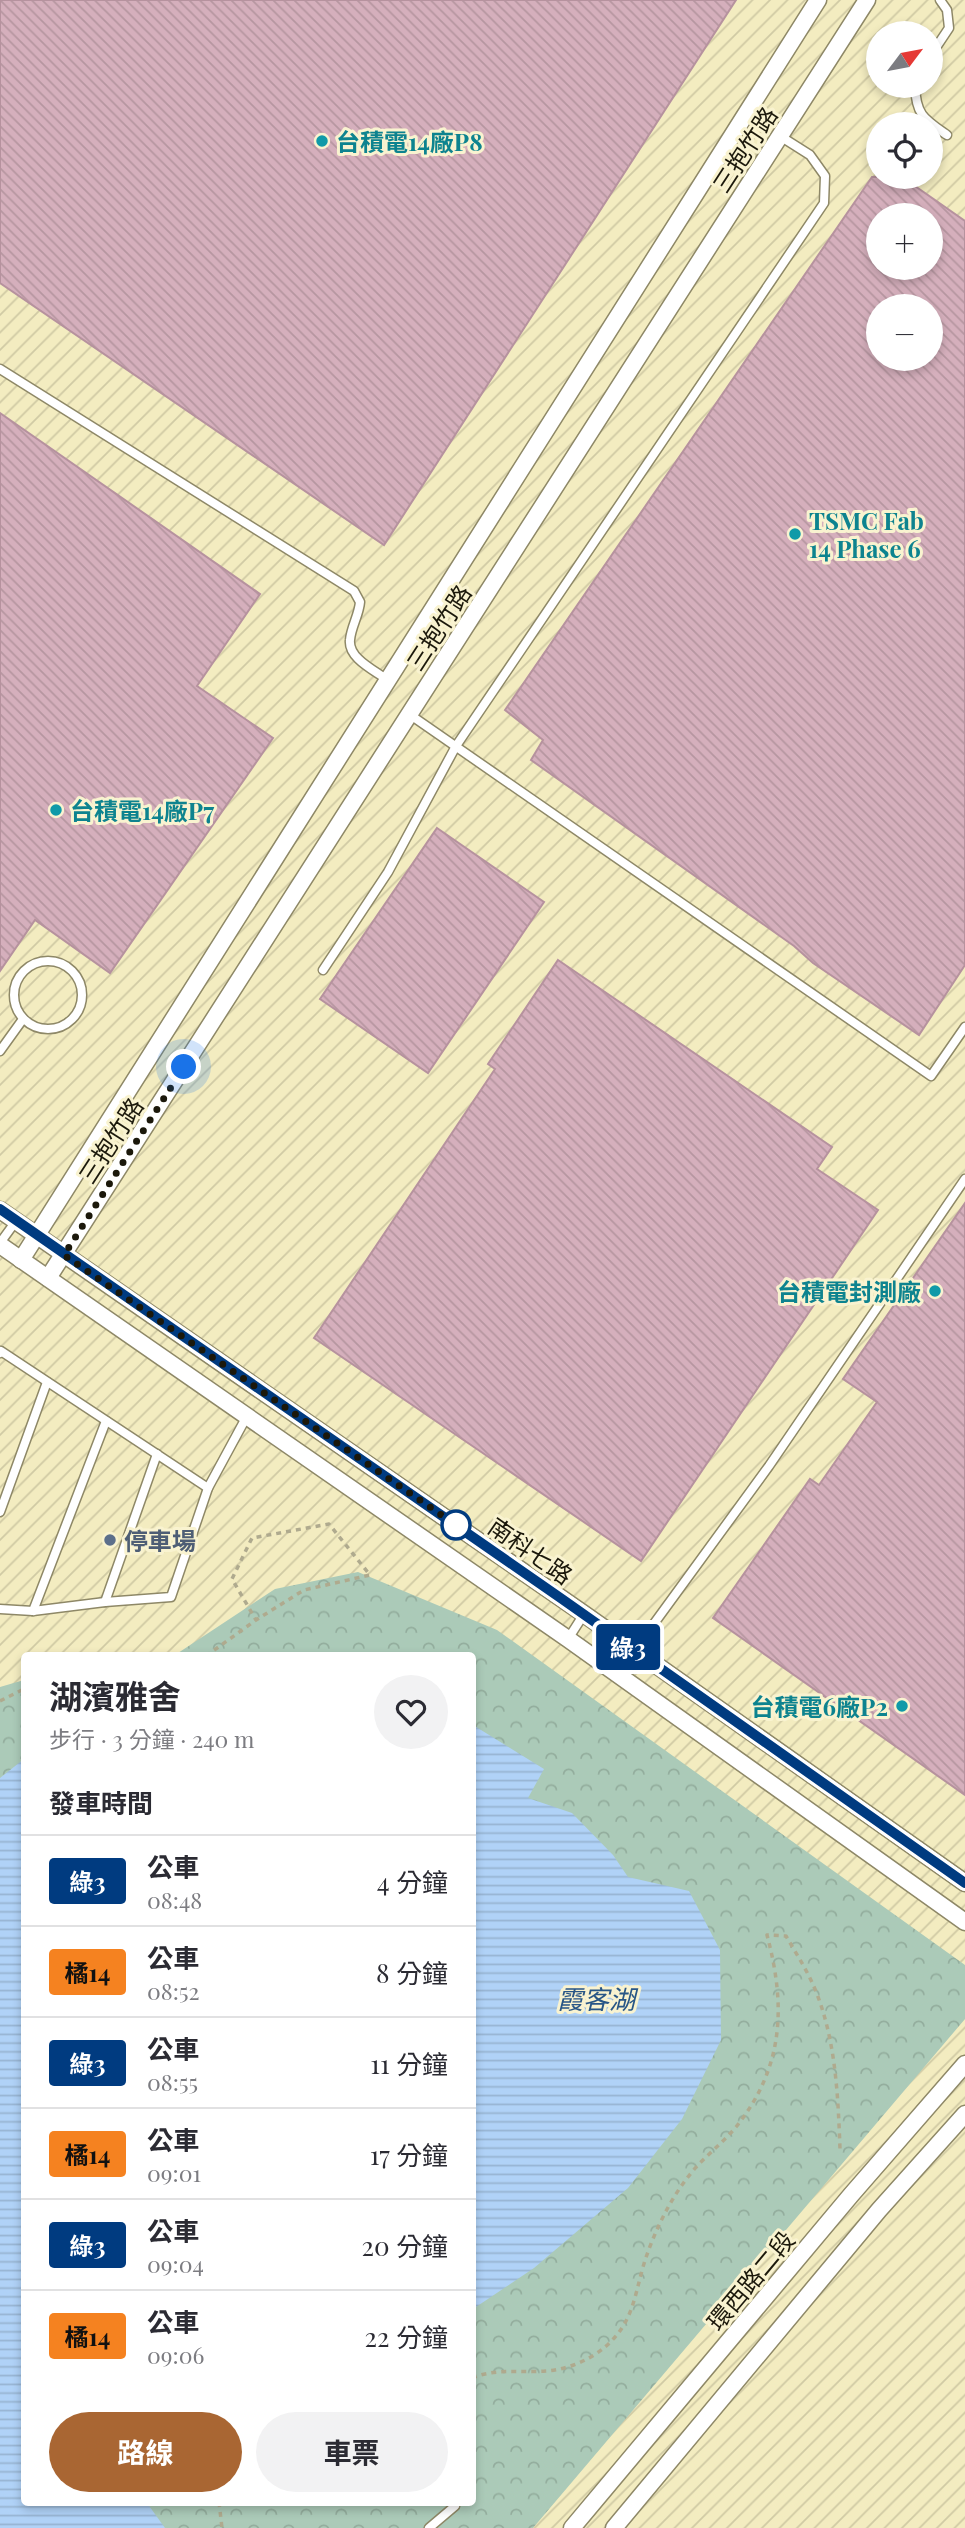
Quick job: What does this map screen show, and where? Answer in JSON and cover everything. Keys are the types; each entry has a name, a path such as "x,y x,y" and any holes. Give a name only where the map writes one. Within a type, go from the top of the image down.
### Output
{"street":[{"name":"三抱竹路","path":"21,1260 386,679 818,0"},
{"name":"三抱竹路","path":"48,1278 867,0"},
{"name":"南科七路","path":"0,1209 965,1883"},
{"path":"0,1244 568,1639 965,1922"},
{"name":"環西路二段","path":"572,2528 851,2195 965,2064"},
{"path":"614,2528 879,2210 965,2114"}],"lane":[{"path":"940,0 947,10 949,28 943,37"},
{"path":"916,98 916,106 929,122 947,135"},
{"path":"323,970 388,872 456,747 824,203 825,176 810,155 780,136"},
{"path":"0,369 354,591 360,602 350,639 351,649 362,662 386,679"},
{"path":"409,714 931,1076 965,1027"},
{"path":"44,961 71,968 77,975 83,993 74,1019 58,1029 48,1030 23,1018 15,1002 14,992 16,983 27,968 44,961"},
{"path":"0,1051 23,1018"},
{"path":"634,1651 769,1466 965,1179"},
{"path":"0,1244 16,1221"},
{"path":"0,1353 1,1351 208,1488"},
{"path":"0,1512 47,1382"},
{"path":"0,1609 33,1611 171,1597 208,1488 247,1416"},
{"path":"33,1611 106,1421"},
{"path":"105,1602 157,1454"},
{"path":"568,1639 583,1614"},
{"path":"429,2528 455,2506"}],"path":[{"path":"212,1652 304,1590 370,1575 329,1524 252,1538 232,1579 256,1620"},
{"path":"0,1702 21,1691"},
{"path":"476,2377 509,2371 566,2368 605,2347 626,2322 633,2308 649,2249 669,2206 690,2174 736,2127 766,2079 774,2056 779,2009 775,1963 767,1935 786,1936 817,1994 833,2053 838,2084 840,2149"},
{"path":"219,2506 222,2528"}],"shaded area":[{"path":"0,0 965,0 965,2528 0,2528"}],"green space":[{"path":"358,1572 497,1630 965,1965 965,2019 533,2528 0,2528 0,1687 21,1681 21,2506 476,2506 476,1652 180,1652 275,1589"}],"water":[{"name":"霞客湖","path":"476,1727 544,1769 528,1798 572,1813 613,1855 628,1877 689,1891 720,1950 721,2040 682,2119 628,2188 534,2268 476,2307"},
{"path":"21,1761 21,2506 149,2506 165,2528 0,2528 0,1778"}],"building":[{"name":"台積電14廠P8","path":"0,0 736,0 384,545 0,283"},
{"name":"TSMC Fab 14 Phase 6","path":"866,186 866,189 919,189 939,203 866,203 866,280 943,280 943,206 965,221 965,965 919,1035 813,963 794,946 531,760 543,740 505,710"},
{"name":"台積電14廠P7","path":"0,413 260,594 197,686 273,738 110,973 35,920 0,971"},
{"path":"437,828 544,902 428,1073 320,999"},
{"path":"558,960 832,1147 817,1169 878,1210 641,1561 314,1338 495,1069 488,1064"},
{"path":"965,1203 965,1795 713,1618 810,1479 819,1485 877,1402 843,1379"}],"bus line":[{"name":"綠3","path":"0,1209 965,1883"}],"place":[{"name":"台積電14廠P8","path":"322,141"},
{"name":"TSMC Fab 14 Phase 6","path":"795,534"},
{"name":"台積電14廠P7","path":"56,810"},
{"name":"台積電封測廠","path":"935,1291"},
{"name":"停車場","path":"110,1540"},
{"name":"台積電6廠P2","path":"902,1706"}],"route":[{"path":"184,1067 64,1255 459,1527 456,1525"}]}
